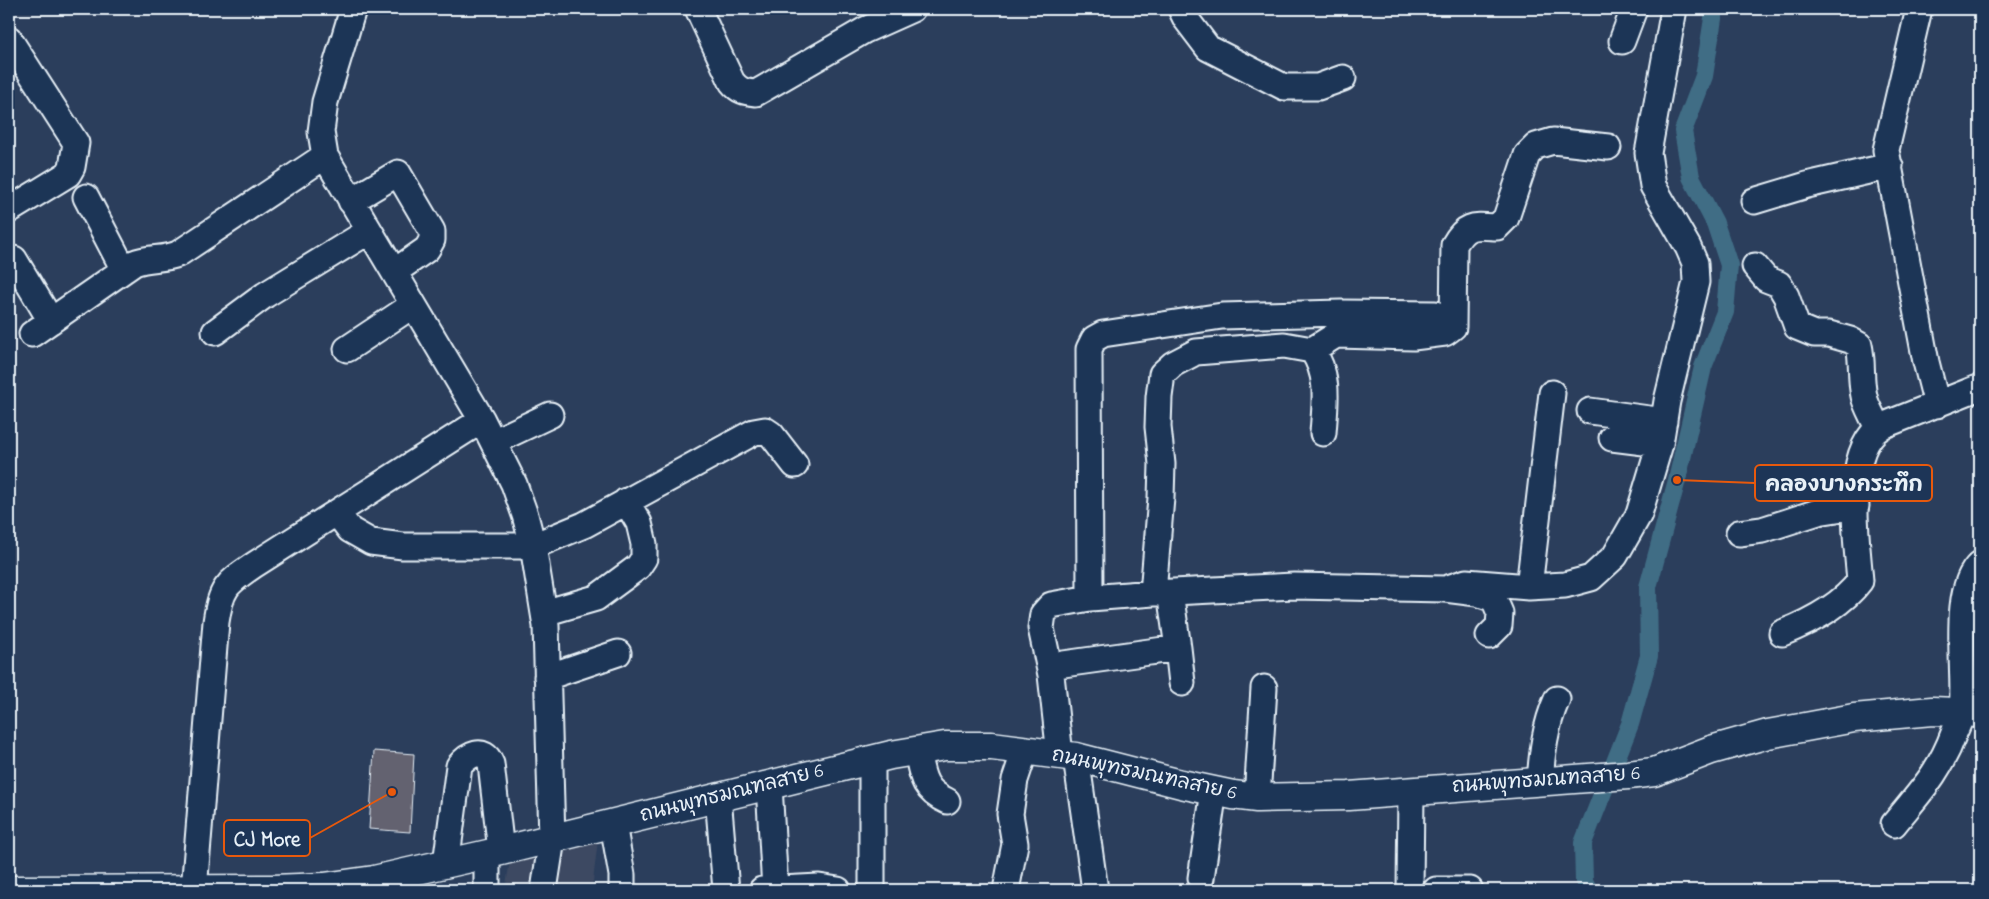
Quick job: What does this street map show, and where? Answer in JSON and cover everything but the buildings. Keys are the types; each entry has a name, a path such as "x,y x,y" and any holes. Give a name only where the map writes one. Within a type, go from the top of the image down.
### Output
{"main road":[{"name":"ถนนพุทธมณฑลสาย 6","path":"15,890 273,890 324,887 374,880 494,853 872,760 952,746 992,746 1068,756 1214,791 1257,798 1349,796 1654,772 1711,750 1768,734 1854,718 1926,711 1971,712"}],"street":[{"path":"353,9 325,102 321,132 325,156 487,431 514,484 525,514 533,546 546,626 552,839 544,890"},
{"path":"698,9 732,82 738,89 745,92 756,92 865,30 912,9"},
{"path":"1181,9 1186,19 1208,48 1284,87 1318,87 1343,78"},
{"path":"1622,41 1634,9"},
{"path":"1445,589 1466,582 1529,587 1565,585 1591,578 1615,556 1639,514 1662,432 1696,282 1695,263 1688,247 1653,186 1648,152 1674,9"},
{"path":"1919,9 1886,150 1907,270 1926,362 1937,404"},
{"path":"9,39 76,143 72,168 68,174 9,210"},
{"path":"1182,683 1178,648 1163,599 1162,464 1158,427 1158,397 1162,374 1173,364 1196,352 1284,345 1312,350 1336,335 1413,336 1445,333 1453,327 1454,245 1461,233 1475,226 1497,227 1506,218 1527,155 1536,146 1553,141 1608,147"},
{"path":"14,259 42,327 134,262 167,258 178,254 325,156"},
{"path":"1754,201 1807,185 1890,166"},
{"path":"351,201 398,173 432,231 432,240 427,249 394,272"},
{"path":"86,197 124,270"},
{"path":"215,332 265,295 369,231"},
{"path":"1755,266 1766,279 1779,284 1786,296 1797,327 1814,334 1829,334 1850,340 1858,345 1862,360 1861,380 1864,398 1878,429"},
{"path":"348,349 413,305"},
{"path":"1090,598 1089,349 1094,339 1104,334 1222,316 1341,313 1435,314"},
{"path":"1312,350 1322,366 1326,386 1323,433"},
{"path":"1782,633 1802,626 1830,609 1860,581 1855,485 1858,464 1869,437 1878,429 1980,387"},
{"path":"1529,587 1552,393"},
{"path":"1590,411 1662,432"},
{"path":"194,890 219,601 226,585 337,513 487,431 550,415"},
{"path":"337,513 350,530 371,542 404,546 533,546 584,525 754,432 765,430 771,434 795,465"},
{"path":"1612,438 1662,432"},
{"path":"544,613 596,598 638,567 644,558 644,544 639,523 626,501"},
{"path":"1739,534 1762,530 1818,512 1856,506"},
{"path":"1894,824 1936,773 1971,712 1962,615 1966,588 1973,570 1980,564"},
{"path":"1095,890 1042,628 1043,614 1051,605 1090,598 1163,599 1294,586 1445,589 1478,593 1494,599 1500,613 1499,626 1489,636"},
{"path":"1049,666 1178,648"},
{"path":"547,676 618,653"},
{"path":"1257,798 1264,688"},
{"path":"1540,782 1543,744 1549,716 1557,699"},
{"path":"1006,890 1015,844 1010,814 1011,806 1015,780 1025,750"},
{"path":"917,751 923,777 929,789 935,796 947,801"},
{"path":"446,864 459,766 464,760 474,754 484,754 490,759 491,764 494,853 487,890"},
{"path":"872,760 872,890"},
{"path":"769,785 770,890 819,887 838,890"},
{"path":"1410,890 1411,790"},
{"path":"1201,878 1214,791"},
{"path":"718,797 726,890"},
{"path":"613,824 622,875 622,890"},
{"path":"1436,890 1470,890"}],"shaded area":[{"path":"598,840 592,890 505,890 510,861"}],"waterway":[{"path":"1589,890 1584,881 1583,843 1630,724 1649,656 1648,587 1677,480 1703,367 1725,312 1729,265 1715,223 1691,177 1683,131 1704,76 1713,9"}],"place":[{"name":"คลองบางกระทึก","path":"1677,480"},
{"name":"CJ More","path":"392,792"}]}
